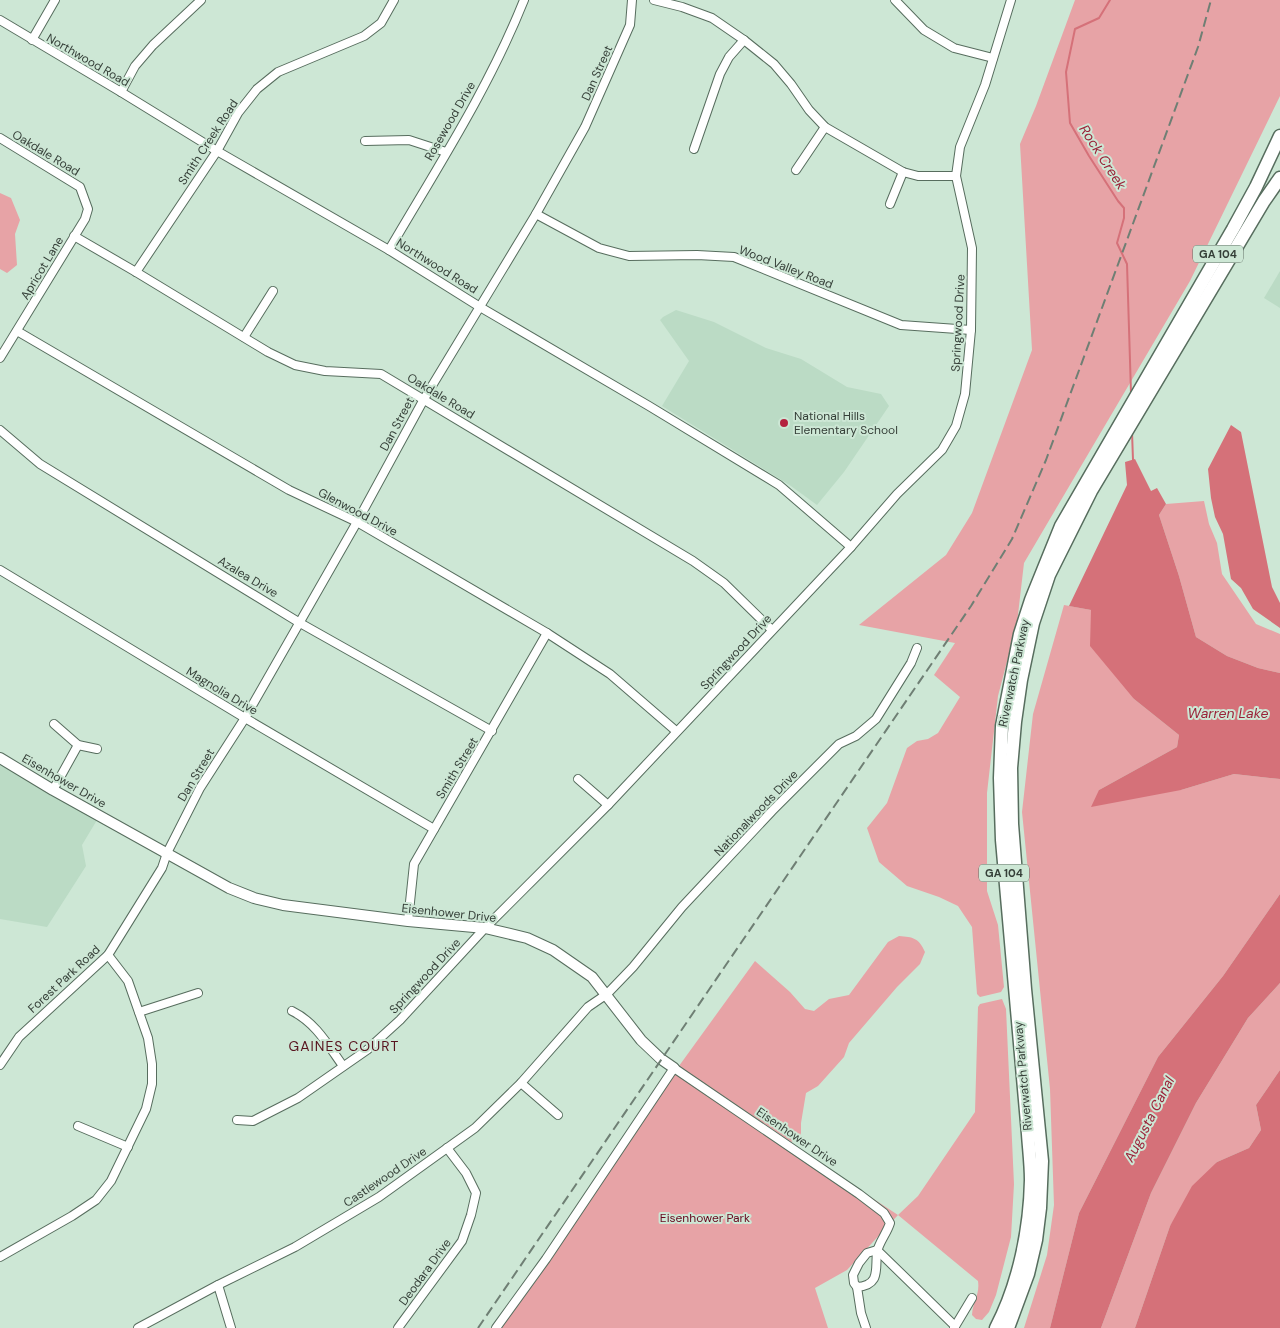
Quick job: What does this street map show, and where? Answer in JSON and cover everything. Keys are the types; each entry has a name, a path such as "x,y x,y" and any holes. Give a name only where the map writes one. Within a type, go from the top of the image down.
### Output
{"main road":[{"name":"Riverwatch Parkway","path":"996,1328 1011,1294 1021,1256 1028,1218 1031,1180 1002,840 1000,778 1002,726 1020,634 1060,526 1242,212 1280,136"},
{"name":"Riverwatch Parkway","path":"1008,1328 1028,1274 1036,1240 1040,1208 1042,1160 1025,989 1012,824 1011,768 1021,680 1033,623 1049,575 1091,491 1264,201 1280,178"},
{"path":"1242,239 1263,214 1280,187"}],"street":[{"path":"32,40 55,0"},
{"path":"121,92 135,66 152,45 201,0"},
{"name":"Smith Creek Road","path":"136,272 217,151 238,113 258,89 278,72 364,36 381,23 394,0"},
{"name":"Rosewood Drive","path":"389,250 468,116 524,0"},
{"name":"Dan Street","path":"167,853 200,788 245,718 357,522 424,399 536,214 585,127 630,25 632,0"},
{"path":"654,0 682,7 712,18 744,40 774,64 825,128 903,172 918,176 956,176"},
{"path":"895,0 924,30 954,48 993,58"},
{"name":"Springwood Drive","path":"237,1120 253,1121 298,1098 367,1050 400,1020 485,928 608,805 851,547 897,494 942,450 956,426 965,394 972,330 972,248 956,176 960,147 985,85 1011,0"},
{"name":"Northwood Road","path":"0,20 217,151 389,250 480,307 641,401 779,485 851,547"},
{"path":"694,149 720,74 729,57 744,40"},
{"path":"796,170 825,128"},
{"name":"Oakdale Road","path":"0,138 80,187"},
{"path":"365,141 409,140 446,152"},
{"path":"890,204 903,172"},
{"name":"Apricot Lane","path":"0,358 85,220 88,209 80,187"},
{"name":"Wood Valley Road","path":"536,214 599,248 629,256 697,255 734,257 901,325 972,330"},
{"name":"Oakdale Road","path":"74,236 268,352 295,365 325,371 381,374 693,562 724,583 772,630"},
{"path":"244,337 273,291"},
{"name":"Glenwood Drive","path":"17,331 289,490 357,522 547,633 610,674 676,731"},
{"name":"Azalea Drive","path":"0,430 40,464 300,623 492,731"},
{"name":"Magnolia Drive","path":"0,570 245,718 434,829"},
{"name":"Smith Street","path":"408,921 414,864 547,633"},
{"name":"Nationalwoods Drive","path":"607,994 633,967 682,907 772,811 839,744 856,736 876,719 917,648"},
{"path":"54,724 78,744 97,749"},
{"path":"53,790 78,744"},
{"name":"Eisenhower Drive","path":"0,758 53,790 229,888 254,898 291,906 408,921 485,928 508,932 542,944 574,963 592,977 641,1040 661,1059 884,1213 890,1223 887,1233 877,1250"},
{"path":"578,779 608,805"},
{"name":"Forest Park Road","path":"0,1064 19,1037 108,955 162,868 167,853"},
{"path":"0,1257 72,1216 96,1200 112,1181 146,1109 152,1084 152,1064 148,1038 128,980 108,955"},
{"path":"139,1012 198,993"},
{"name":"Castlewood Drive","path":"138,1328 218,1285 295,1247 379,1197 475,1128 521,1083 588,1007 607,994"},
{"path":"292,1011 304,1016 319,1032 342,1066"},
{"path":"496,1328 546,1259 674,1068"},
{"path":"521,1083 558,1115"},
{"path":"78,1126 128,1147"},
{"name":"Deodara Drive","path":"398,1328 462,1241 471,1215 476,1193 466,1173 447,1148"},
{"path":"857,1287 868,1285 875,1278 878,1262 877,1250"},
{"path":"866,1328 853,1275 867,1253 877,1250"},
{"path":"877,1250 955,1327 972,1298"},
{"path":"218,1285 231,1328"}],"shaded area":[{"path":"1280,271 1280,308 1264,298"},
{"name":"National Hills Elementary School","path":"676,310 714,322 766,348 801,359 847,387 881,394 889,406 844,472 817,505 791,486 662,406 689,361 660,320"},
{"path":"0,764 97,820 82,845 86,866 47,927 0,919"}],"green space":[{"path":"1075,0 1280,0 1280,96 1190,281 1024,563 1017,623 998,696 987,793 987,891 998,925 1004,987 1001,992 980,997 977,994 972,927 958,906 907,886 879,862 867,828 887,803 907,748 917,741 928,739 938,733 960,697 934,675 955,643 859,625 946,555 972,513 1032,350 1020,144"},
{"path":"0,193 11,198 20,220 15,234 17,265 7,273 0,269"},
{"path":"1204,501 1209,524 1217,543 1222,574 1256,624 1280,634 1280,673 1258,668 1227,656 1196,637 1159,515 1166,504"},
{"path":"1064,605 1091,610 1134,699 1179,735 1177,747 1099,790 1181,790 1234,774 1280,779 1280,894 1223,976 1158,1057 1079,1213 1050,1328 1024,1328 1047,1255 1054,1205 1050,1089 1022,812 1033,714"},
{"path":"899,936 918,941 925,952 920,964 897,987 849,1043 844,1057 818,1086 806,1093 799,1138 791,1142 679,1066 755,961 790,992 805,1009 814,1011 829,999 849,995 888,942"},
{"path":"1280,983 1280,1070 1256,1105 1261,1130 1249,1148 1217,1162 1170,1226 1135,1328 1101,1328 1151,1193 1196,1103 1248,1018"},
{"path":"1002,999 1006,1009 1014,1184 1011,1237 996,1295 989,1312 982,1320 976,1319 972,1315 978,1290 978,1281 898,1215 918,1196 975,1112 978,1007 980,1004"},
{"name":"Eisenhower Park","path":"674,1068 898,1215 847,1270 815,1288 828,1328 496,1328"}],"water":[{"path":"1231,425 1241,432 1272,587 1280,603 1280,628 1253,609 1241,588 1231,579 1223,534 1215,517 1208,469"},
{"name":"Warren Lake","path":"1135,459 1151,491 1157,488 1166,504 1159,515 1196,637 1227,656 1258,668 1280,673 1280,779 1234,774 1181,790 1091,807 1099,790 1177,747 1179,735 1134,699 1090,646 1091,610 1069,606 1127,485 1125,462"},
{"name":"Augusta Canal","path":"1280,894 1280,983 1248,1018 1196,1103 1151,1193 1101,1328 1050,1328 1079,1213 1158,1057 1223,976"},
{"path":"1280,1070 1280,1328 1135,1328 1170,1226 1192,1186 1217,1162 1249,1148 1261,1130 1256,1105"}],"waterway":[{"name":"Rock Creek","path":"1110,0 1099,18 1075,29 1066,72 1070,123 1089,156 1124,208 1124,218 1117,243 1127,264 1131,393"},
{"name":"Rock Creek","path":"1132,432 1133,460"}],"railway":[{"path":"478,1328 971,606 1012,539 1046,460 1198,47 1211,0"}],"place":[{"name":"National Hills Elementary School","path":"784,423"}],"district":[{"name":"GAINES COURT","path":"344,1046"}]}
